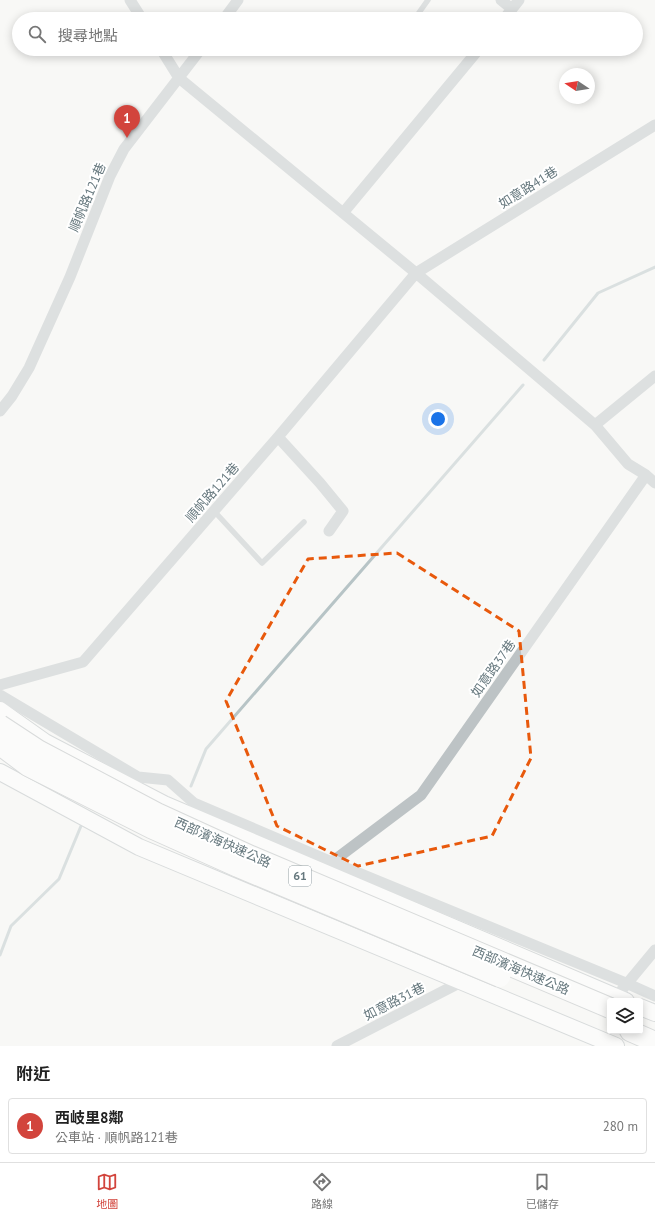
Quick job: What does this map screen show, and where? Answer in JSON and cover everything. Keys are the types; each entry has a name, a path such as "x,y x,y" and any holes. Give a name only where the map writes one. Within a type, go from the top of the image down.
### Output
{"highway":[{"name":"西部濱海快速公路","path":"0,725 38,750 157,813 251,856 607,998"},
{"name":"西部濱海快速公路","path":"0,745 28,766 151,828 238,867 607,1022"},
{"path":"643,1022 655,1027"},
{"path":"637,1034 655,1042"}],"street":[{"path":"130,0 138,12"},
{"path":"229,12 238,0"},
{"path":"501,0 516,4 510,12"},
{"path":"165,56 179,78 416,273 595,425 628,464 646,475 655,483"},
{"name":"順帆路121巷","path":"0,411 12,396 29,368 70,277 110,176 124,149 196,56"},
{"path":"343,213 473,56"},
{"name":"如意路41巷","path":"416,273 655,125"},
{"name":"順帆路121巷","path":"0,685 83,662 278,437 416,273"},
{"path":"595,425 655,376"},
{"path":"278,437 343,511 329,532"},
{"name":"如意路37巷","path":"332,862 421,795 646,475"},
{"path":"0,695 138,777 168,780 194,803 655,996"},
{"path":"0,710 45,742 164,804 608,998"},
{"path":"0,772 140,847 616,1046"},
{"path":"619,998 626,983 655,950"},
{"name":"如意路31巷","path":"337,1046 463,981"},
{"path":"643,1008 655,1013"}],"lane":[{"path":"419,12 428,0"},
{"path":"214,511 262,563 304,522"}],"highlighted area":[{"path":"397,553 519,631 531,758 492,836 358,866 277,826 226,701 308,559"}],"waterway":[{"path":"544,360 598,293 655,267"},
{"path":"191,786 206,749 523,385"},
{"path":"0,955 11,926 59,879 81,826"}],"place":[{"name":"西岐里8鄰","path":"127,138"}]}
